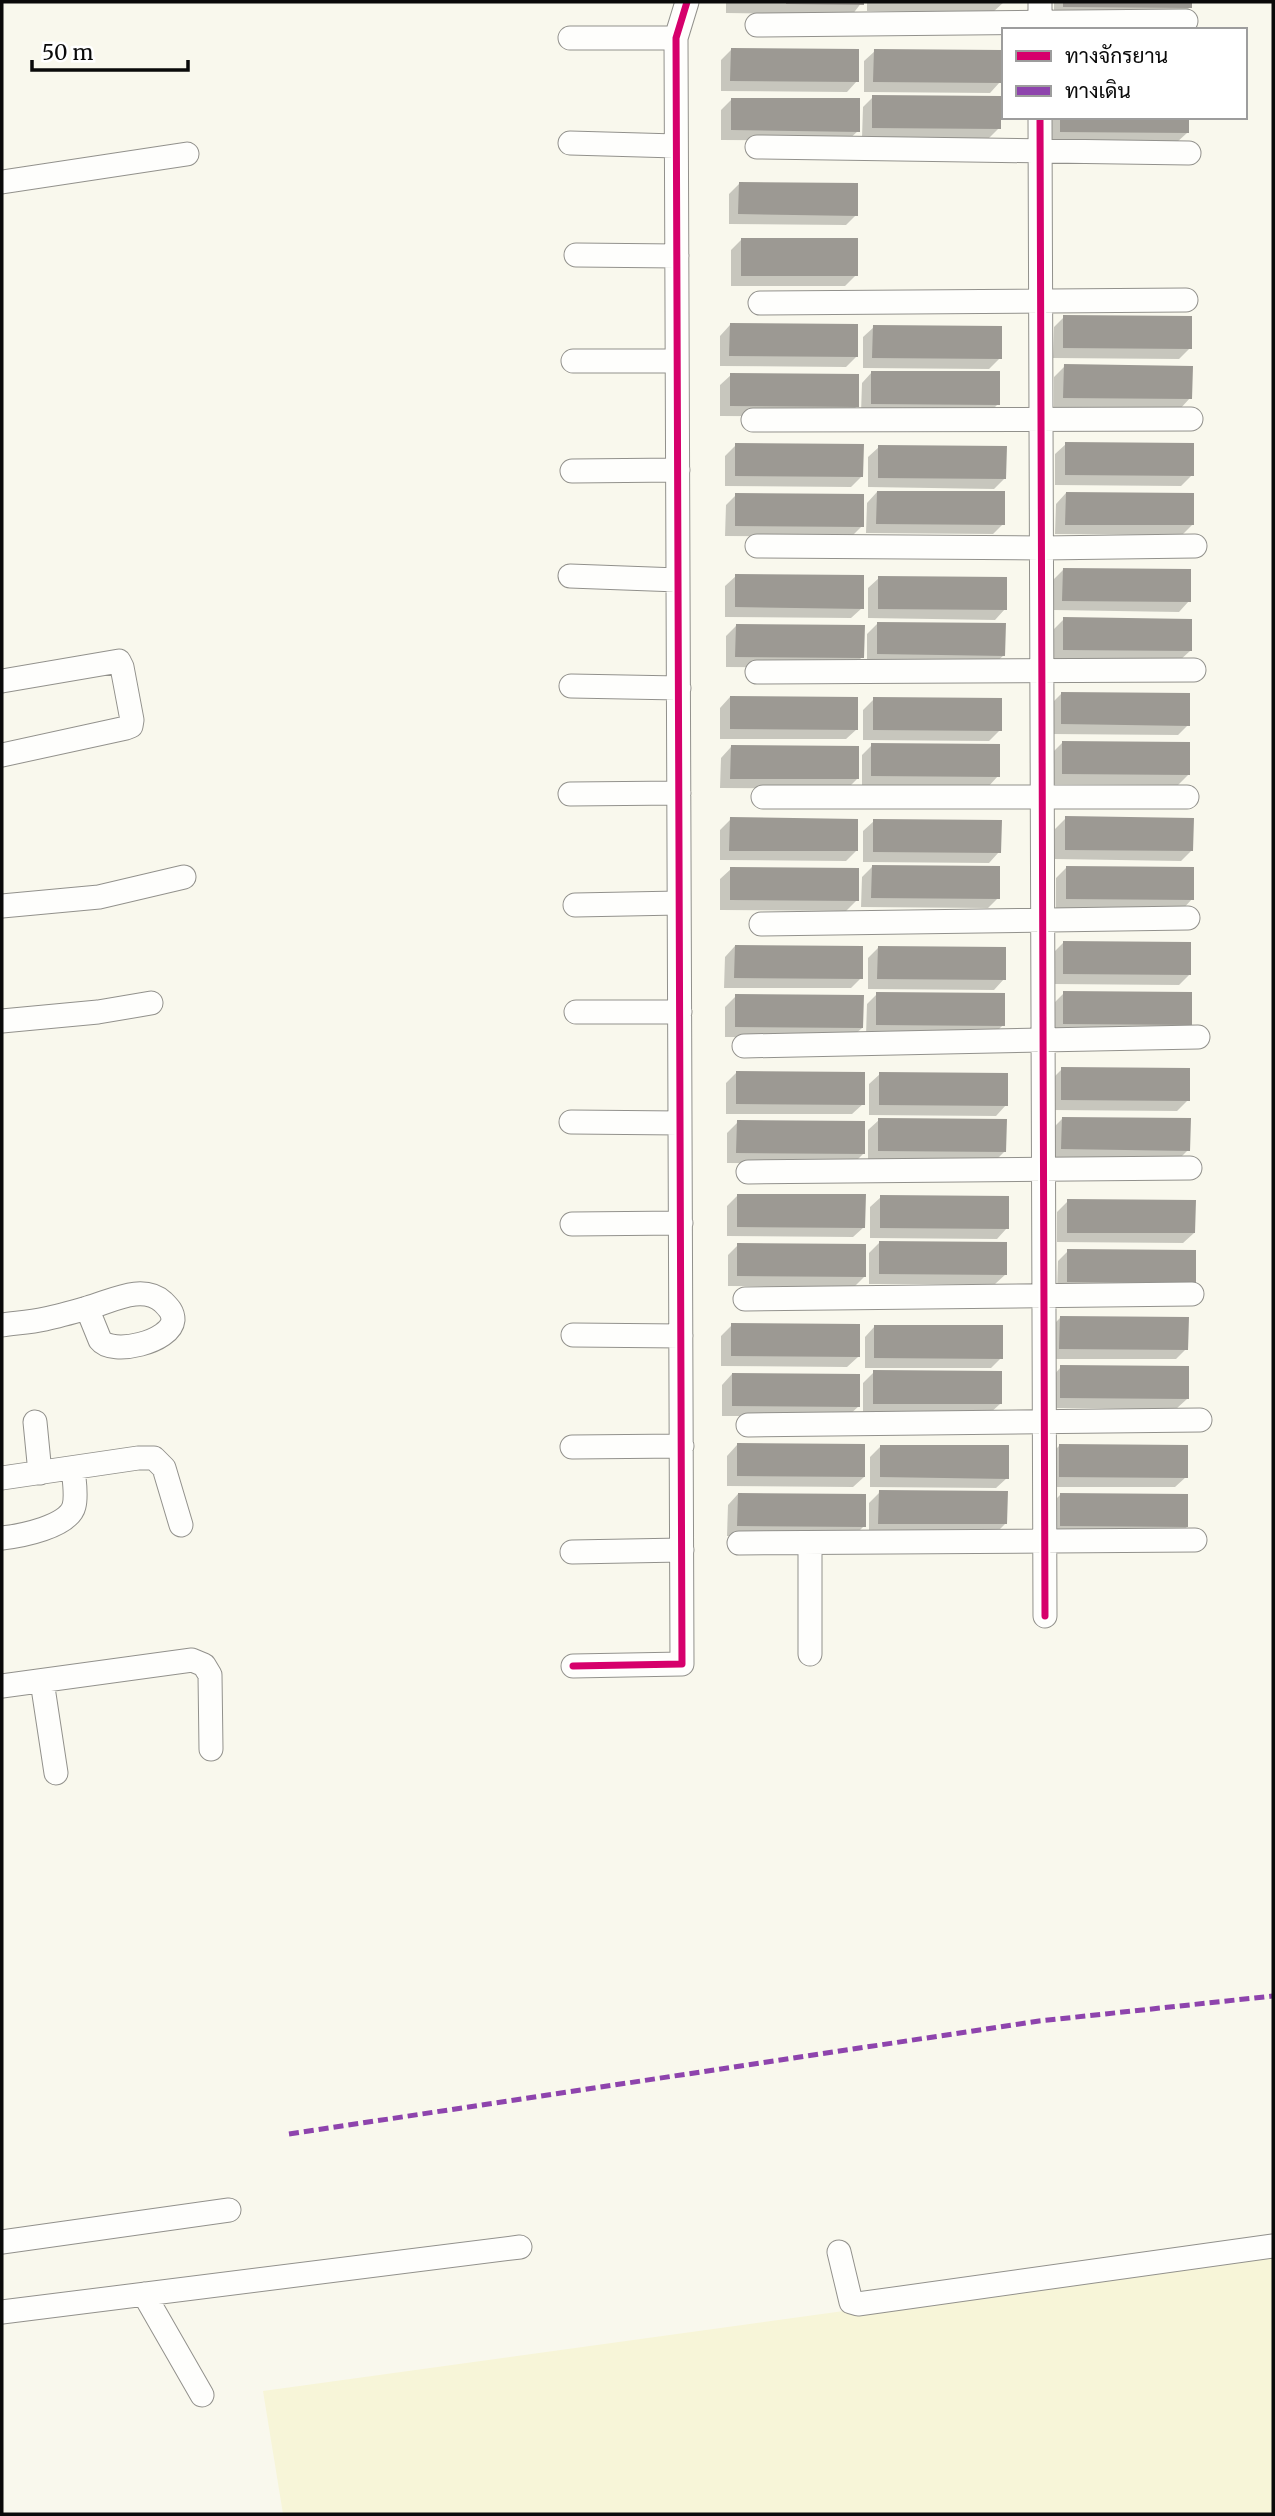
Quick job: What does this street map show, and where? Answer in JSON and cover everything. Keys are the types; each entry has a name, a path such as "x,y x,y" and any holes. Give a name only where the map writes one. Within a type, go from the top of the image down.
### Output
{"street":[{"path":"573,1666 682,1664 676,38 687,2"},
{"path":"757,25 1040,18 1186,21"},
{"path":"570,38 676,38"},
{"path":"1041,119 1045,1616"},
{"path":"570,143 676,146"},
{"path":"757,147 1189,153"},
{"path":"2,182 187,154"},
{"path":"576,255 677,256"},
{"path":"760,303 1186,300"},
{"path":"573,361 677,361"},
{"path":"753,420 1191,419"},
{"path":"572,471 678,471"},
{"path":"757,546 1195,546"},
{"path":"570,576 678,580"},
{"path":"2,681 112,660 119,661 132,720 131,726 125,728 2,755"},
{"path":"757,672 1194,670"},
{"path":"570,686 679,688"},
{"path":"570,794 679,793"},
{"path":"763,797 1187,797"},
{"path":"2,906 99,897 184,877"},
{"path":"575,905 680,903"},
{"path":"761,924 1188,918"},
{"path":"2,1021 98,1012 151,1003"},
{"path":"576,1012 680,1012"},
{"path":"744,1046 1198,1037"},
{"path":"571,1122 680,1123"},
{"path":"748,1172 1190,1168"},
{"path":"572,1224 681,1223"},
{"path":"745,1299 1192,1294"},
{"path":"2,1325 43,1320 87,1308"},
{"path":"573,1335 681,1336"},
{"path":"748,1424 1200,1420"},
{"path":"35,1422 40,1473"},
{"path":"572,1447 682,1446"},
{"path":"2,1478 154,1458 164,1468 181,1525"},
{"path":"2,1538 56,1525 68,1517 75,1504 73,1468"},
{"path":"739,1543 1195,1540"},
{"path":"810,1543 810,1654"},
{"path":"572,1552 682,1550"},
{"path":"2,1686 192,1660 204,1665 210,1675 211,1749"},
{"path":"41,1681 56,1773"},
{"path":"2,2242 229,2210"},
{"path":"839,2252 851,2302 858,2304 1273,2246"},
{"path":"2,2312 520,2247"},
{"path":"144,2294 202,2395"}],"shaded area":[{"path":"1273,2252 1273,2514 283,2514 263,2391"}],"building":[{"path":"864,2 864,5 786,4"},
{"path":"1063,2 1192,2 1192,8 1063,7"},
{"path":"731,48 859,49 859,82 730,81"},
{"path":"874,49 1002,50 1002,83 873,82"},
{"path":"872,95 1001,96 1001,129 872,128"},
{"path":"731,98 860,98 860,132 731,130"},
{"path":"1060,119 1189,119 1189,133 1060,132"},
{"path":"739,182 858,183 858,216 738,214"},
{"path":"741,238 858,238 858,276 741,276"},
{"path":"1063,315 1192,316 1192,349 1063,348"},
{"path":"730,323 858,324 858,357 729,356"},
{"path":"873,325 1002,326 1002,359 872,358"},
{"path":"1064,364 1193,366 1192,399 1063,398"},
{"path":"871,371 1000,371 1000,405 871,404"},
{"path":"730,373 859,374 859,407 730,406"},
{"path":"1065,442 1194,443 1194,476 1065,475"},
{"path":"735,443 864,444 863,477 735,476"},
{"path":"878,445 1007,446 1006,479 878,478"},
{"path":"877,491 1005,491 1005,525 876,524"},
{"path":"1066,492 1194,493 1194,525 1065,525"},
{"path":"735,493 864,494 864,527 735,526"},
{"path":"1063,568 1191,569 1191,602 1062,601"},
{"path":"735,574 864,575 864,609 735,607"},
{"path":"878,576 1007,577 1007,610 878,609"},
{"path":"1063,617 1192,619 1192,651 1063,650"},
{"path":"877,622 1006,623 1005,656 877,654"},
{"path":"736,624 865,625 864,658 735,657"},
{"path":"1061,692 1190,693 1190,726 1061,724"},
{"path":"730,696 858,697 858,730 730,729"},
{"path":"873,697 1002,698 1002,731 873,730"},
{"path":"1062,741 1190,742 1190,775 1062,774"},
{"path":"871,743 1000,744 1000,777 871,776"},
{"path":"731,745 859,746 859,779 730,779"},
{"path":"1065,816 1194,818 1193,851 1065,850"},
{"path":"730,817 858,819 858,851 729,851"},
{"path":"873,819 1002,820 1001,853 873,852"},
{"path":"872,865 1000,866 1000,899 871,898"},
{"path":"1066,866 1194,867 1194,900 1066,899"},
{"path":"730,867 859,868 859,901 730,900"},
{"path":"1063,941 1191,942 1191,975 1063,974"},
{"path":"735,945 863,946 863,979 734,978"},
{"path":"878,946 1006,947 1006,980 877,979"},
{"path":"1063,991 1192,992 1192,1025 1063,1024"},
{"path":"876,992 1005,993 1005,1026 876,1025"},
{"path":"735,994 864,995 863,1028 735,1027"},
{"path":"1061,1067 1190,1068 1190,1101 1061,1100"},
{"path":"736,1071 865,1072 865,1105 736,1104"},
{"path":"879,1072 1008,1073 1008,1106 879,1105"},
{"path":"1062,1117 1191,1118 1190,1151 1061,1149"},
{"path":"878,1118 1007,1119 1006,1152 878,1151"},
{"path":"737,1120 865,1121 865,1154 736,1153"},
{"path":"737,1194 866,1194 865,1228 737,1227"},
{"path":"880,1195 1009,1196 1009,1229 880,1228"},
{"path":"1067,1199 1196,1200 1195,1233 1067,1233"},
{"path":"879,1241 1007,1242 1007,1275 879,1274"},
{"path":"737,1243 866,1244 866,1277 737,1276"},
{"path":"1067,1249 1196,1250 1196,1283 1067,1282"},
{"path":"1060,1316 1189,1317 1188,1350 1059,1349"},
{"path":"731,1323 860,1324 860,1357 731,1356"},
{"path":"874,1325 1003,1325 1003,1359 874,1358"},
{"path":"1060,1365 1189,1366 1189,1399 1060,1398"},
{"path":"873,1370 1002,1371 1002,1404 873,1404"},
{"path":"732,1373 860,1374 860,1407 732,1406"},
{"path":"737,1443 865,1444 865,1477 737,1476"},
{"path":"1059,1444 1188,1445 1188,1478 1059,1477"},
{"path":"880,1445 1009,1445 1009,1479 880,1477"},
{"path":"879,1490 1008,1491 1007,1524 878,1524"},
{"path":"738,1493 866,1494 866,1527 737,1526"},
{"path":"1060,1493 1188,1494 1188,1527 1060,1526"}],"marked path":[{"path":"289,2134 1039,2021 1273,1996"}],"cycle path":[{"path":"573,1666 682,1664 676,38 687,2"},
{"path":"1040,119 1045,1616"}]}
